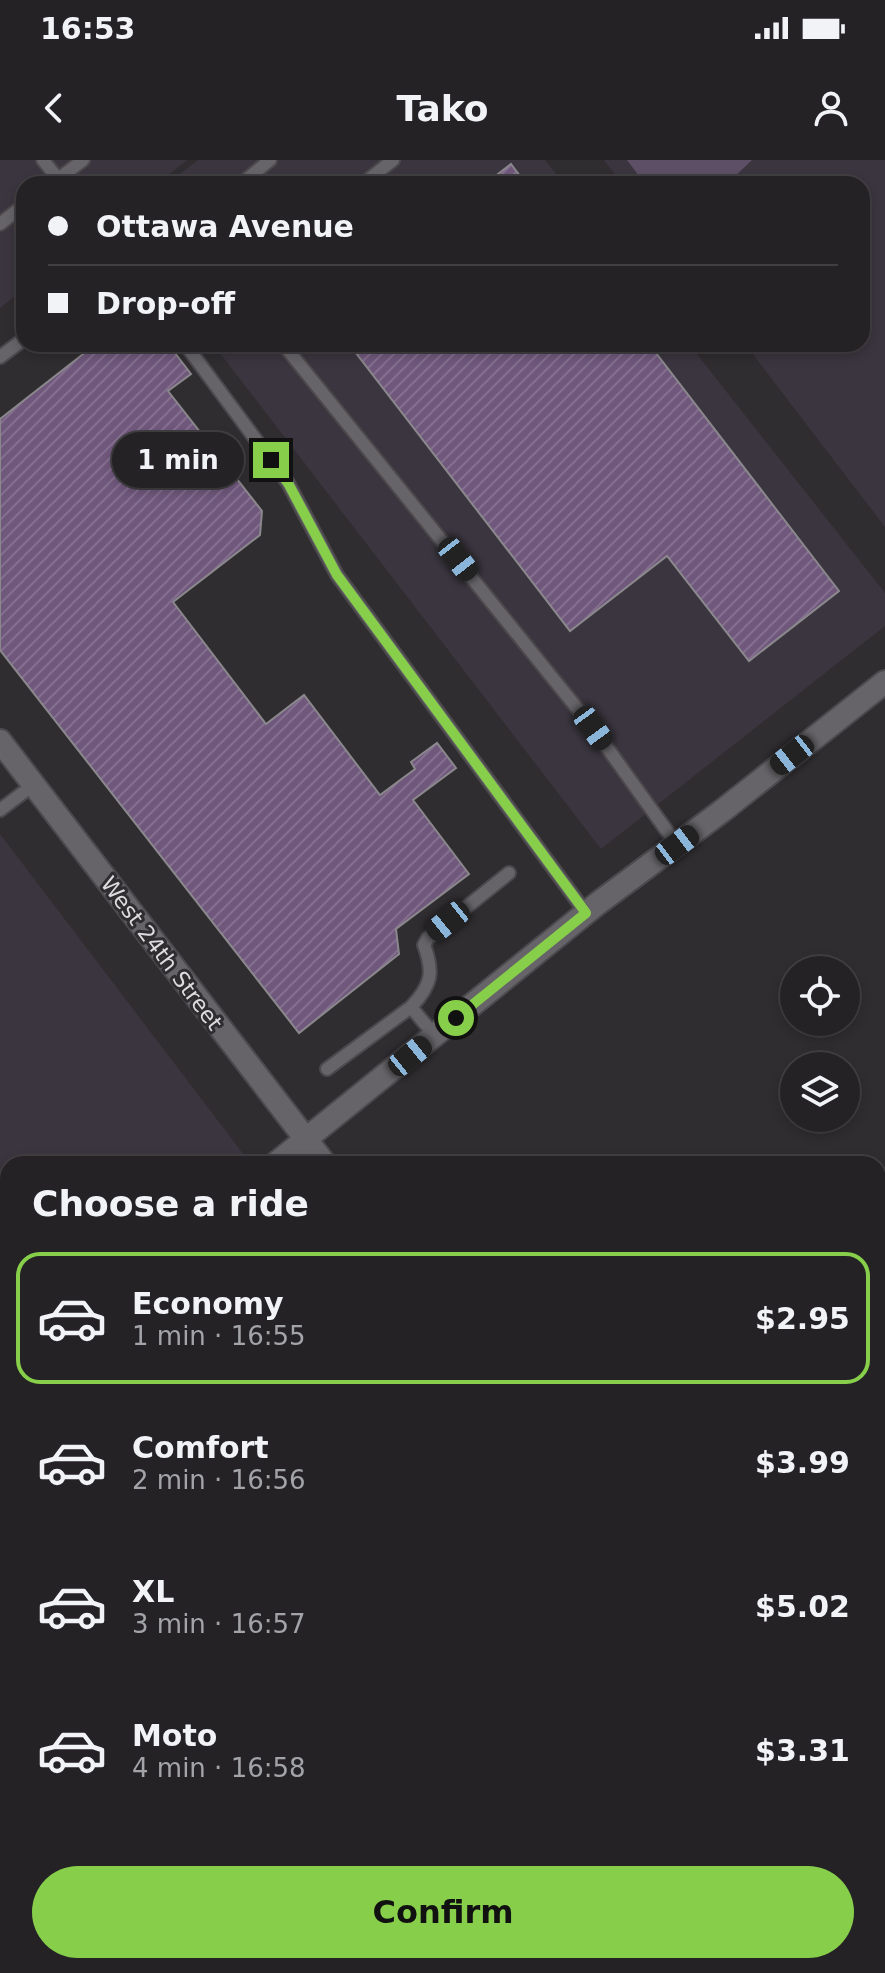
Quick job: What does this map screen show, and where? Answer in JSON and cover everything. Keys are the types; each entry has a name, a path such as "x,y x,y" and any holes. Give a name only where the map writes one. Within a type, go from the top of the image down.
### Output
{"street":[{"path":"285,1156 586,913 885,682"},
{"name":"West 24th Street","path":"0,741 319,1156"}],"lane":[{"path":"63,176 83,160"},
{"path":"251,176 270,160"},
{"path":"373,176 393,160"},
{"path":"0,224 16,211"},
{"path":"191,352 288,483 337,575 586,913"},
{"path":"289,352 593,728 677,845"},
{"path":"0,810 33,785"},
{"path":"327,1069 411,1007 426,990 433,974 424,945 428,938 509,873"},
{"path":"411,1007 435,1036"}],"shaded area":[{"path":"0,160 187,160 167,176 16,176 16,295 0,308"},
{"path":"198,160 545,160 558,176 177,176"},
{"path":"604,160 885,160 885,527 751,352 870,352 870,176 616,176"},
{"path":"627,160 752,160 735,176 639,176"},
{"path":"219,352 695,352 885,593 885,626 601,849"},
{"path":"0,834 244,1155 0,1156"}],"building":[{"path":"511,164 520,176 495,176"},
{"path":"86,352 174,352 191,374 168,391 262,511 260,535 173,602 266,724 304,695 380,795 415,769 411,762 437,743 456,768 413,800 469,874 396,929 399,954 299,1033 0,650 0,419"},
{"path":"355,352 655,352 839,591 749,661 667,556 570,631"}],"route":[{"path":"271,460 288,483 337,575 586,913 456,1018"}]}
